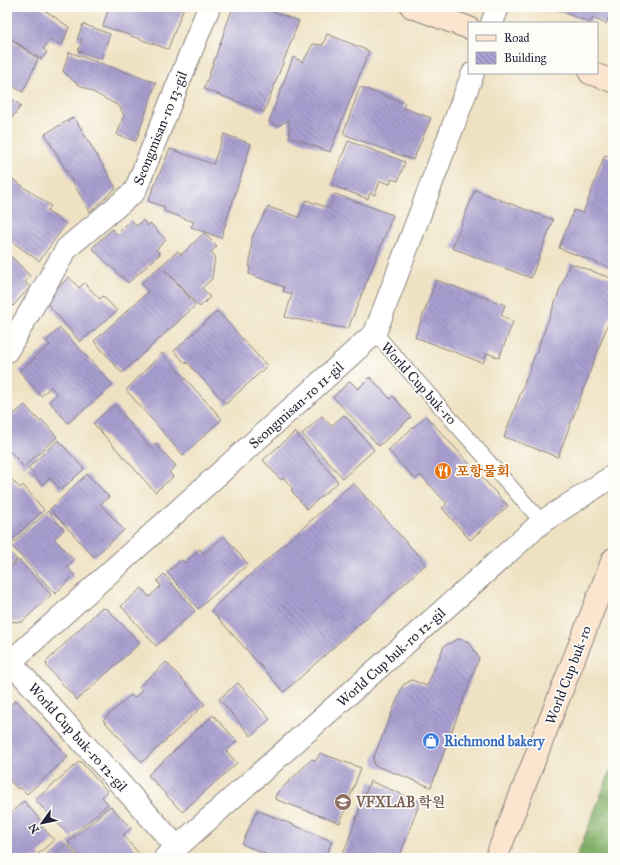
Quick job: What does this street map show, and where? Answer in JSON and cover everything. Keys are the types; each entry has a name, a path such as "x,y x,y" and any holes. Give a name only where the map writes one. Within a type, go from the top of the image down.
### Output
{"main road":[{"path":"412,7 468,28"},
{"path":"593,74 613,82"},
{"name":"World Cup buk-ro","path":"496,858 613,559"}],"street":[{"name":"Seongmisan-ro 13-gil","path":"7,351 67,248 135,191 209,7"},
{"path":"492,22 498,7"},
{"name":"Seongmisan-ro 11-gil","path":"8,662 375,333 473,74"},
{"name":"World Cup buk-ro 12-gil","path":"8,662 171,854 542,522 613,476"}],"lane":[{"name":"World Cup buk-ro","path":"375,333 542,522"}],"green space":[{"path":"613,764 613,858 576,858"}],"building":[{"path":"7,7 40,7 69,27 62,45 49,40 43,49 47,52 41,59 7,36"},
{"path":"109,7 184,7 168,49 103,26"},
{"path":"233,7 259,7 299,21 264,112 204,89"},
{"path":"550,7 613,7 606,24 593,18 591,22"},
{"path":"83,24 110,34 101,59 78,51 82,40 77,39"},
{"path":"327,34 369,51 330,152 290,137 289,120 278,126 269,122 293,57 303,62 313,44 323,45"},
{"path":"7,37 38,59 23,92 7,83"},
{"path":"69,52 156,83 136,141 117,135 124,115 119,106 76,83 63,71"},
{"path":"360,87 405,103 403,108 431,118 413,160 343,134"},
{"path":"7,95 21,106 7,124"},
{"path":"74,117 116,188 90,212 45,134"},
{"path":"224,134 251,144 221,238 191,227 194,222 164,211 165,207 148,201 170,149 213,164"},
{"path":"348,141 405,162 398,181 392,179 390,184 380,181 375,195 370,193 368,199 331,185"},
{"path":"605,155 613,158 613,269 559,248 574,210 583,213"},
{"path":"8,176 51,206 47,211 66,224 39,261 7,238"},
{"path":"475,190 553,220 531,278 452,248"},
{"path":"335,194 393,215 348,329 285,317 292,294 283,291 284,287 249,274 252,237 268,207 299,217 306,200 329,208"},
{"path":"131,220 137,226 143,220 148,226 150,223 166,240 156,250 160,254 128,283 92,248 112,229 117,234"},
{"path":"204,233 217,246 211,252 215,256 212,279 202,288 210,297 200,307 163,268 196,305 122,373 94,341 148,292 141,283 178,251 181,255"},
{"path":"7,252 30,276 25,282 30,287 13,306 7,301"},
{"path":"570,263 613,279 613,310 558,457 504,437"},
{"path":"69,277 79,288 84,283 100,299 103,296 117,311 80,342 47,303 54,295 52,293"},
{"path":"436,280 505,305 501,315 513,322 499,358 487,353 483,363 415,337"},
{"path":"217,311 267,366 226,404 187,362 186,364 174,351"},
{"path":"60,328 113,385 68,423 49,401 57,394 51,387 41,396 19,371 50,345 46,341"},
{"path":"162,353 222,419 183,455 126,390"},
{"path":"370,377 390,399 393,396 411,417 379,446 333,397 350,381 358,389"},
{"path":"25,405 40,422 42,420 57,437 24,467 7,448 7,407 14,414"},
{"path":"114,405 150,447 155,443 176,466 169,472 173,477 155,492 93,423"},
{"path":"344,415 374,450 343,478 302,434 322,416 331,426"},
{"path":"426,416 508,506 470,540 442,508 447,504 421,475 415,479 388,450"},
{"path":"295,432 338,482 307,509 291,490 293,489 284,478 281,480 263,460"},
{"path":"58,440 84,469 61,490 50,478 42,485 28,468"},
{"path":"87,474 109,497 100,504 124,530 94,557 50,509"},
{"path":"11,479 20,488 23,485 44,510 11,541 7,537 7,482"},
{"path":"353,483 426,564 284,692 211,610"},
{"path":"48,511 64,530 54,539 74,560 67,566 74,575 55,594 11,545"},
{"path":"224,536 248,564 198,609 167,572 182,560 184,563 200,549 204,554"},
{"path":"7,548 17,560 7,568"},
{"path":"19,560 51,595 22,622 7,621 7,570"},
{"path":"164,574 195,611 156,646 121,606 142,588 149,597 161,586 157,581"},
{"path":"101,608 107,609 140,643 77,700 47,667 46,662"},
{"path":"458,639 469,642 479,658 431,787 374,765 373,759 403,685 412,680 427,686 444,646"},
{"path":"166,662 205,704 142,762 103,720 131,695 134,698 142,691 139,687"},
{"path":"238,683 270,719 251,736 219,699"},
{"path":"16,700 68,757 27,794 20,787 18,789 7,778 7,708"},
{"path":"213,715 237,741 226,751 237,763 182,812 148,775"},
{"path":"320,753 361,768 340,823 275,799 276,794 312,759 316,761"},
{"path":"80,761 107,791 102,797 108,804 71,837 35,800"},
{"path":"370,781 420,802 399,858 342,857"},
{"path":"24,801 42,822 40,824 54,840 38,854 41,858 7,858 7,816"},
{"path":"110,806 131,828 123,835 141,856 139,858 81,858 68,843"},
{"path":"257,810 332,841 326,858 274,858 242,844"},
{"path":"66,844 78,858 50,858"}],"place":[{"name":"포항물회","path":"443,471"},
{"name":"Richmond bakery","path":"431,741"},
{"name":"VFXLAB 학원","path":"343,802"}]}
